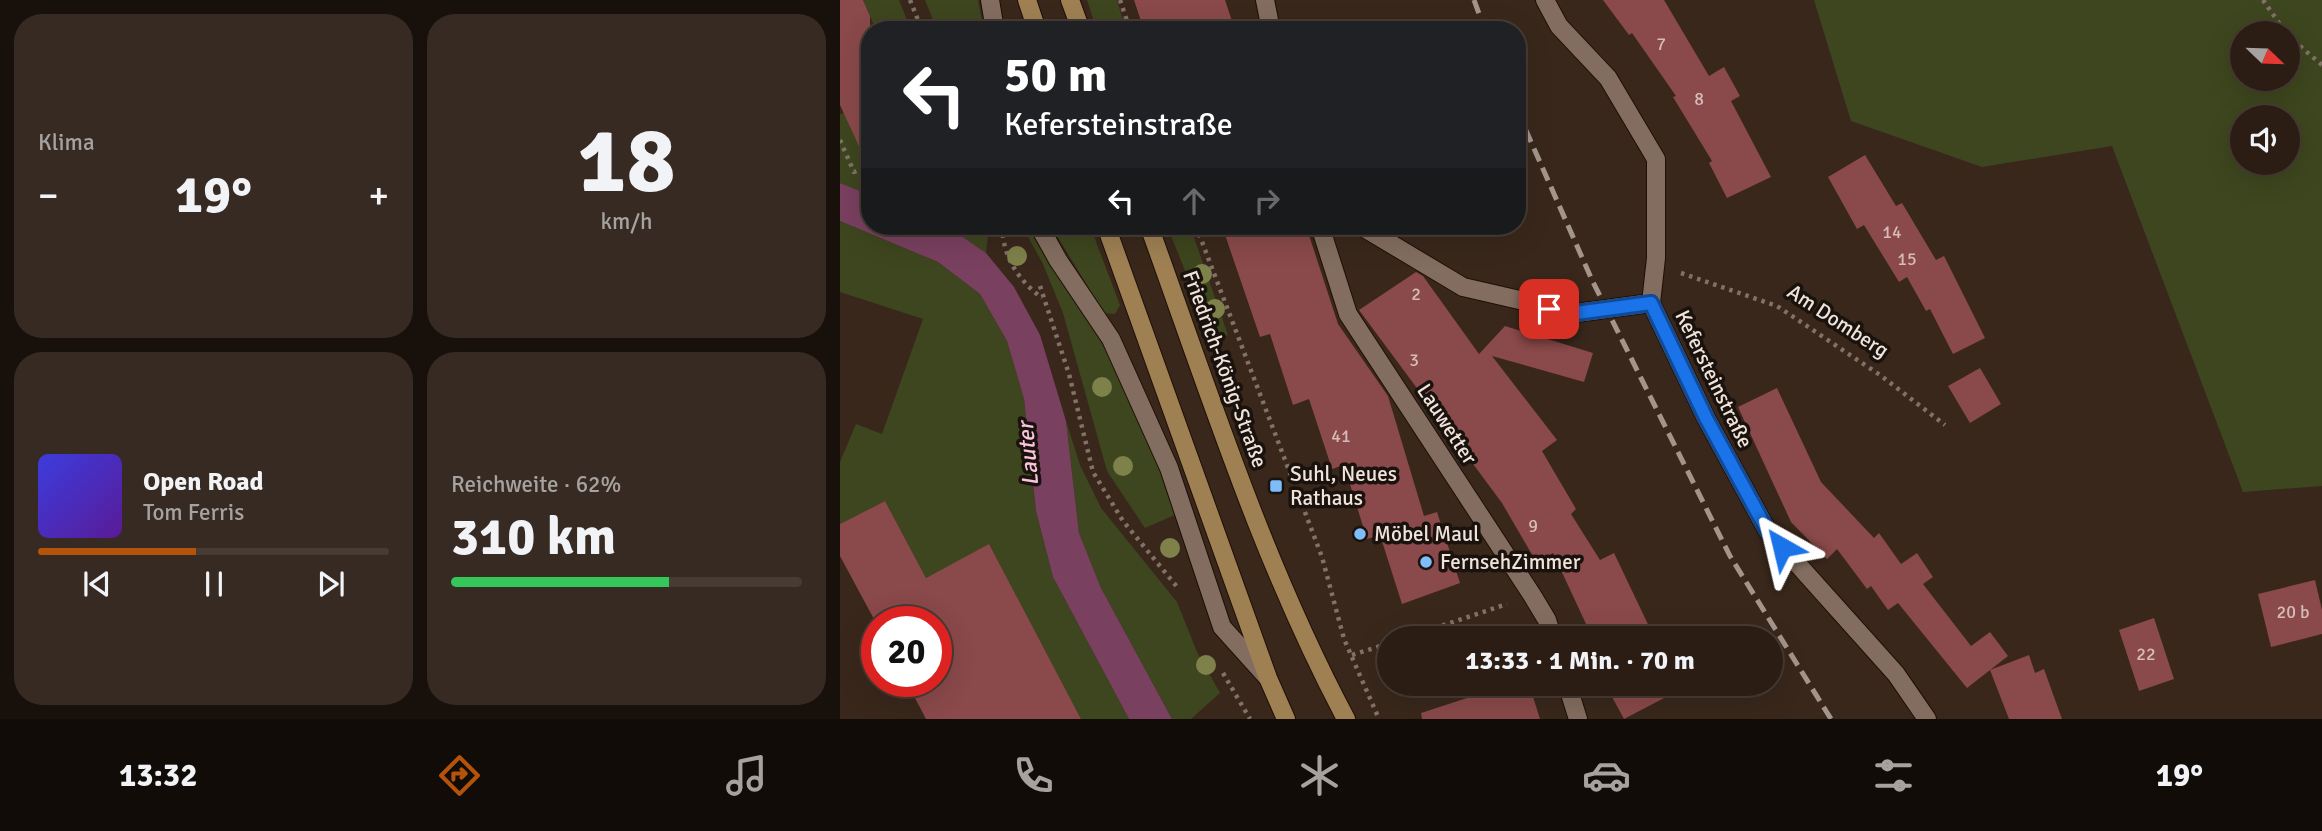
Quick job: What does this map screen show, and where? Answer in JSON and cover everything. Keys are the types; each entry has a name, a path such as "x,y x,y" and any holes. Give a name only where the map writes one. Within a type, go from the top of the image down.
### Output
{"main road":[{"path":"1027,0 1034,21"},
{"path":"1070,0 1078,21"},
{"path":"1109,235 1268,678 1286,719"},
{"name":"Friedrich-König-Straße","path":"1152,235 1235,464 1307,646 1346,719"}],"street":[{"path":"989,0 993,21"},
{"path":"1265,0 1269,21"},
{"path":"1545,0 1559,26 1608,78 1656,159 1656,258 1651,303"},
{"path":"1044,235 1116,349 1169,468 1222,627 1268,678"},
{"name":"Lauwetter","path":"1324,235 1348,314 1532,595 1549,626"},
{"name":"Kefersteinstraße","path":"1376,235 1463,287 1576,313 1651,303 1706,418 1767,530 1896,674 1927,719"},
{"path":"1571,696 1578,719"}],"path":[{"path":"910,0 918,21"},
{"path":"1120,0 1127,21"},
{"path":"2263,0 2278,21"},
{"path":"2300,46 2322,65"},
{"path":"840,140 854,172 861,169"},
{"path":"1002,235 1003,248 1025,285 1042,298 1069,374 1093,472 1123,521 1159,566"},
{"path":"1199,235 1322,557 1344,639 1379,719"},
{"name":"Am Domberg","path":"1656,258 1678,273 1777,306 1880,375 1945,425"},
{"path":"1440,626 1532,595"},
{"path":"1352,655 1377,647"}],"green space":[{"path":"863,0 899,0 907,21 872,21"},
{"path":"925,0 978,0 982,21 933,21"},
{"path":"1087,0 1117,0 1123,21 1094,21"},
{"path":"1814,0 2322,0 2322,486 2243,492 2112,146 1982,167 1851,121"},
{"path":"844,113 861,131 861,191 840,183 840,114"},
{"path":"840,221 861,230 861,235 873,235 938,262 980,294 1007,341 1024,399 1036,511 1053,577 1129,719 1081,719 989,545 926,578 885,501 840,524 840,462 856,424 882,434 923,319 840,292"},
{"path":"960,235 988,235 986,253"},
{"path":"1027,235 1035,235 1102,343 1140,416 1177,514 1145,528 1107,471 1063,313 1043,264"},
{"path":"1056,235 1093,235 1120,305 1115,314 1104,313"},
{"path":"1171,235 1193,235 1228,335 1213,340"},
{"path":"1066,421 1080,465 1101,508 1177,602 1197,652 1220,693 1191,719 1172,719 1101,588 1079,533"}],"shaded area":[{"path":"840,183 861,191 861,230 840,221"},
{"path":"873,235 960,235 986,253 1014,287 1040,335 1066,421 1079,533 1101,588 1172,719 1129,719 1053,577 1036,511 1024,399 1007,341 980,294 938,262"}],"building":[{"path":"840,0 863,0 870,21 861,21 861,150 840,105"},
{"path":"1134,0 1225,0 1232,21 1141,21"},
{"path":"1603,0 1664,0 1709,76 1724,67 1740,96 1731,101 1771,177 1727,198 1709,163 1712,161 1673,97 1676,96 1632,33 1629,35"},
{"path":"1865,155 1896,206 1902,203 1936,260 1944,256 1985,338 1953,354 1930,309 1926,311 1907,277 1899,282 1864,225 1857,229 1828,177"},
{"path":"1225,235 1309,235 1338,324 1388,396 1424,516 1437,512 1460,583 1402,604 1380,535 1367,539 1344,465 1332,469 1309,399 1293,405 1270,334 1260,337"},
{"path":"1416,272 1423,276 1479,354 1505,326 1593,353 1584,382 1492,356 1557,440 1542,451 1576,509 1571,514 1600,560 1614,553 1649,626 1587,626 1553,553 1537,563 1502,503 1359,310"},
{"path":"1980,368 2001,404 1970,423 1948,386"},
{"path":"1777,388 1821,482 1874,538 1879,533 1901,564 1917,553 1933,577 1923,584 1971,646 1990,632 2008,656 1967,688 1898,603 1888,610 1871,586 1867,589 1837,549 1827,559 1791,522 1738,407"},
{"path":"885,501 926,578 989,544 1081,719 926,719 914,697 952,697 952,606 867,606 840,556 840,524"},
{"path":"2315,580 2322,610 2322,634 2271,647 2258,594"},
{"path":"2154,618 2174,679 2139,691 2119,630"},
{"path":"2029,655 2035,673 2044,669 2062,719 2009,719 1990,670"},
{"path":"1473,696 1533,696 1540,719 1422,719 1421,713"},
{"path":"1612,696 1668,696 1624,719"}],"railway":[{"path":"1474,0 1482,21"},
{"path":"1526,130 1592,280 1730,556 1831,719"}],"place":[{"name":"Suhl, Neues Rathaus","path":"1276,486"},
{"name":"Möbel Maul","path":"1360,534"},
{"name":"FernsehZimmer","path":"1426,562"}],"route":[{"path":"1549,309 1576,313 1651,303 1706,418 1767,530 1782,547"}],"water label":[{"name":"Lauter","path":"1028,454"}]}
